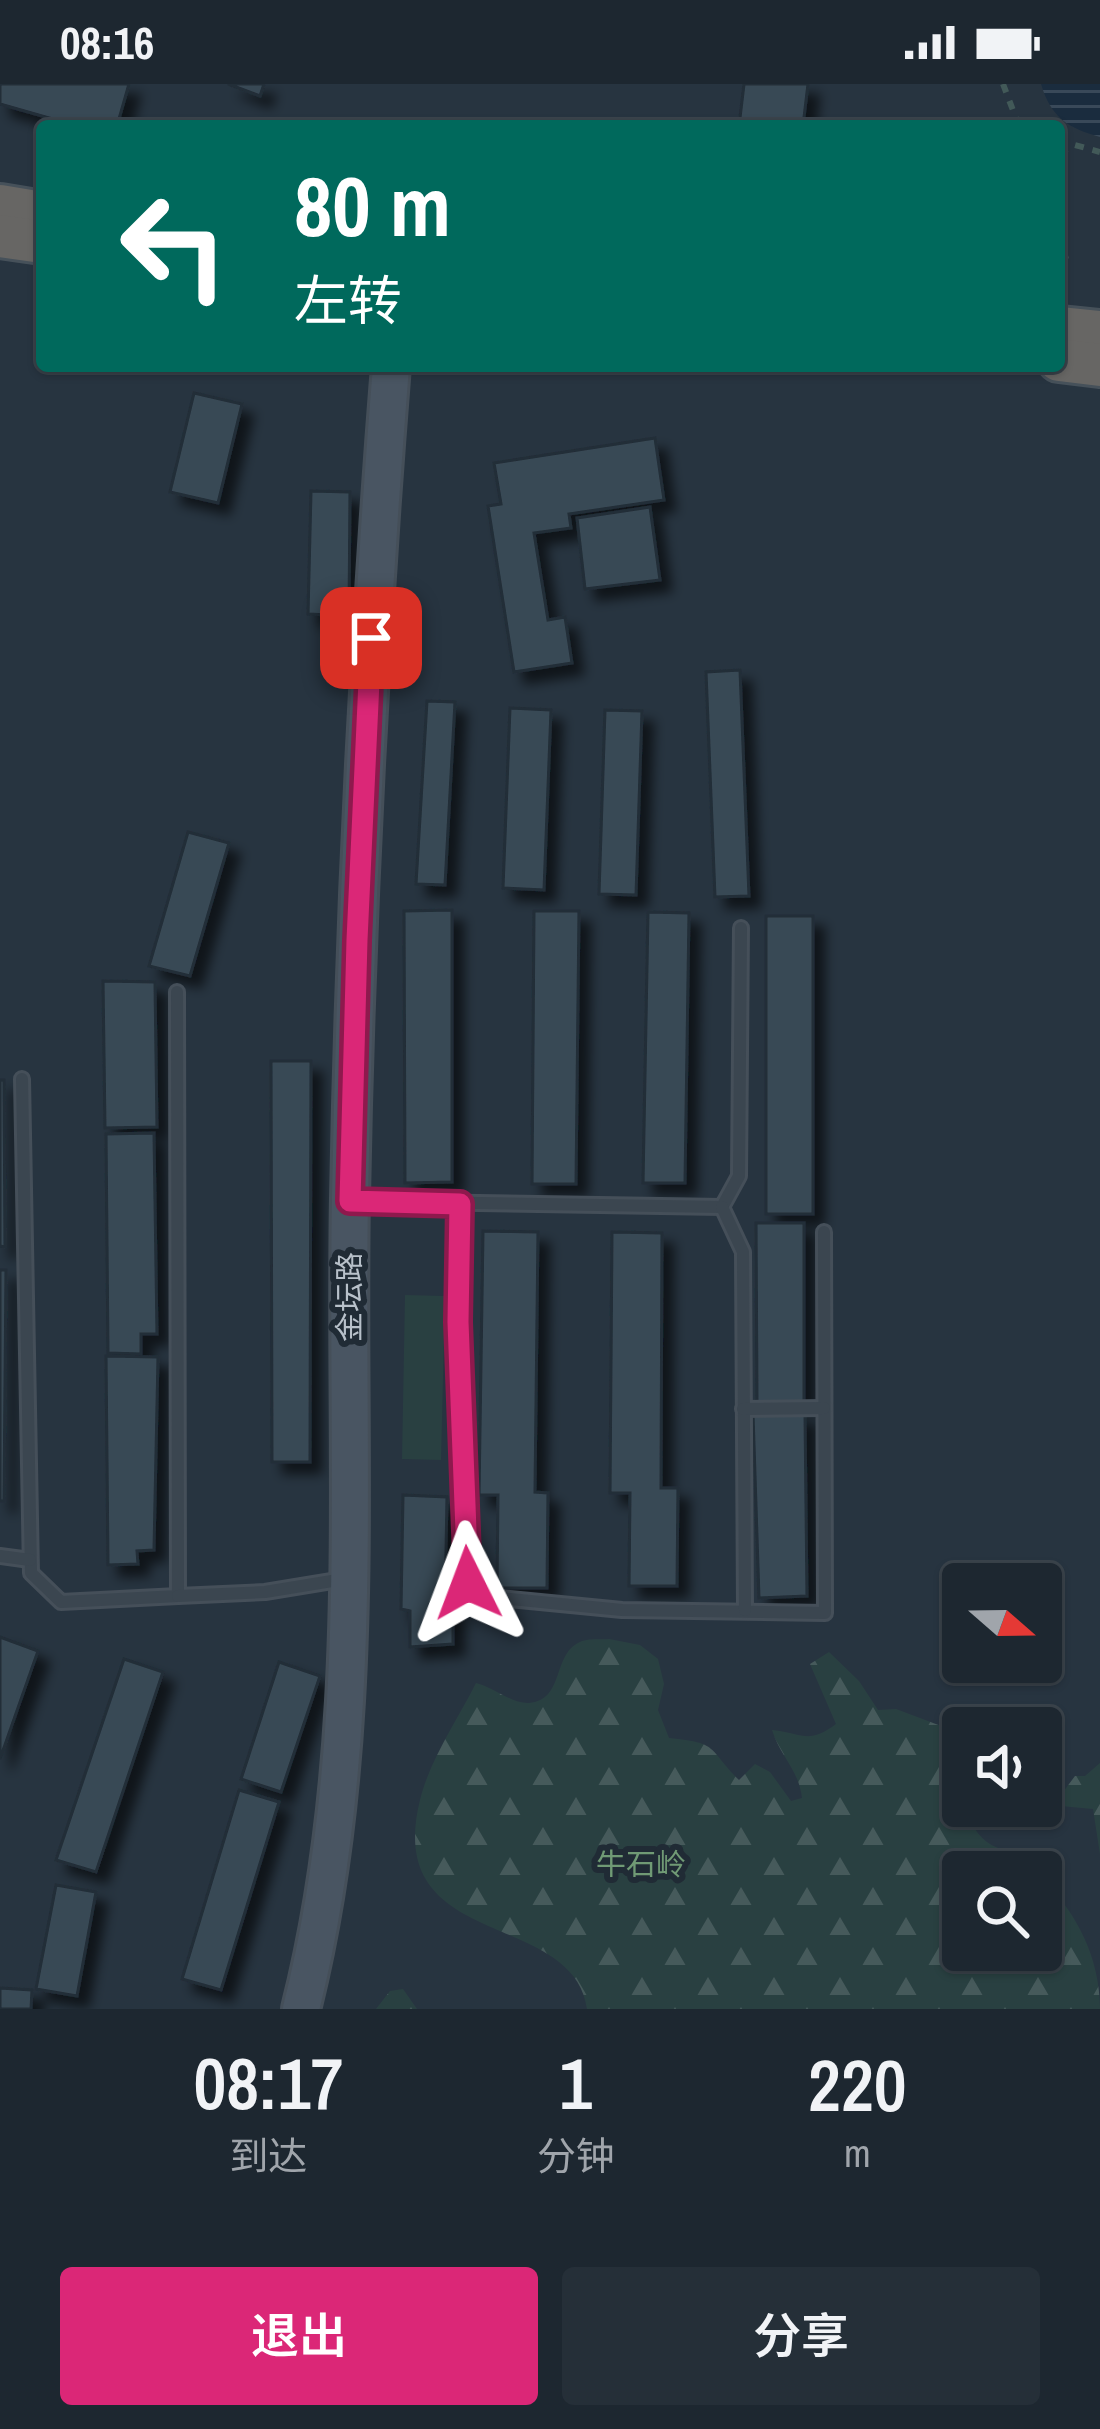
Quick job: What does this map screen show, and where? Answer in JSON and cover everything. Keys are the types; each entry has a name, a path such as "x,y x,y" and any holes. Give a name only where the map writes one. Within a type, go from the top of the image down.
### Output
{"highway":[{"path":"0,206 36,212"},
{"path":"0,236 36,241"},
{"path":"1065,329 1100,332"},
{"path":"1065,361 1100,365"}],"main road":[{"name":"金坛路","path":"301,2009 326,1891 346,1720 357,940 372,618 392,372"}],"lane":[{"path":"722,1207 739,1176 742,928"},
{"path":"177,992 178,1596"},
{"path":"22,1079 31,1573 61,1602 265,1592 350,1578"},
{"path":"350,1201 722,1207"},
{"path":"460,1204 458,1322 468,1583 479,1596 622,1610 825,1612 824,1232"},
{"path":"722,1207 743,1252 746,1610"},
{"path":"743,1409 824,1408"},
{"path":"0,1556 30,1560"}],"path":[{"path":"1003,84 1017,120"},
{"path":"1065,150 1075,146 1100,152"},
{"path":"1065,256 1067,263"}],"green space":[{"path":"405,1295 445,1296 441,1460 402,1459"},
{"name":"牛石岭","path":"609,1639 640,1645 658,1659 664,1684 658,1710 669,1738 705,1745 739,1780 755,1764 770,1772 791,1801 802,1798 800,1788 772,1730 812,1736 836,1724 810,1664 829,1652 859,1681 878,1710 896,1709 942,1726 942,1827 974,1827 992,1845 1008,1851 942,1851 942,1971 1062,1971 1062,1902 1091,1954 1100,2009 587,2009 574,1977 550,1955 452,1907 428,1883 416,1849 424,1785 476,1683 516,1701 540,1700 554,1686 565,1656 583,1641"},
{"path":"1100,1763 1100,1854 1093,1809 1062,1806 1063,1792 1075,1776 1085,1776"},
{"path":"403,1989 417,2009 376,2009 390,1991"}],"water":[{"path":"1041,84 1100,84 1100,137 1062,120"}],"building":[{"path":"0,84 129,84 119,120 56,120 0,104"},
{"path":"228,84 264,84 260,96"},
{"path":"744,84 808,84 804,120 740,120"},
{"path":"194,393 242,404 218,503 170,492"},
{"path":"655,438 664,500 569,514 571,528 534,533 548,620 565,617 572,663 514,672 488,506 501,504 494,463"},
{"path":"311,491 350,492 349,616 308,614"},
{"path":"650,507 660,580 585,589 577,518"},
{"path":"740,670 749,896 715,897 706,672"},
{"path":"427,701 455,702 445,885 416,884"},
{"path":"510,708 551,710 544,890 503,888"},
{"path":"605,710 642,711 636,895 599,894"},
{"path":"188,832 229,843 190,976 149,966"},
{"path":"452,910 452,1182 405,1183 404,911"},
{"path":"534,911 579,911 576,1184 532,1184"},
{"path":"648,912 689,913 685,1183 643,1183"},
{"path":"766,916 813,916 813,1214 766,1214"},
{"path":"103,981 155,982 157,1127 105,1128"},
{"path":"271,1061 311,1061 310,1462 272,1462"},
{"path":"0,1080 4,1080 5,1247 0,1246"},
{"path":"154,1133 157,1334 141,1334 141,1354 108,1353 106,1134"},
{"path":"756,1223 804,1223 804,1402 757,1403"},
{"path":"483,1231 538,1232 535,1492 548,1493 547,1588 497,1588 498,1495 479,1495"},
{"path":"612,1232 662,1233 661,1488 678,1488 677,1586 629,1586 630,1493 610,1493"},
{"path":"0,1270 6,1270 4,1501 0,1501"},
{"path":"106,1356 158,1357 154,1550 137,1551 138,1564 108,1565"},
{"path":"805,1413 807,1596 759,1598 753,1414"},
{"path":"403,1495 447,1497 445,1609 453,1609 453,1644 410,1647 410,1611 401,1609"},
{"path":"0,1637 38,1651 0,1759"},
{"path":"124,1659 163,1672 96,1872 56,1860"},
{"path":"279,1662 320,1676 281,1792 241,1779"},
{"path":"239,1790 279,1802 221,1990 182,1979"},
{"path":"56,1885 96,1892 77,1996 36,1989"},
{"path":"0,1988 32,1990 31,2009 0,2009"}],"route":[{"path":"371,638 350,1201 460,1204 458,1322 468,1583"}]}
